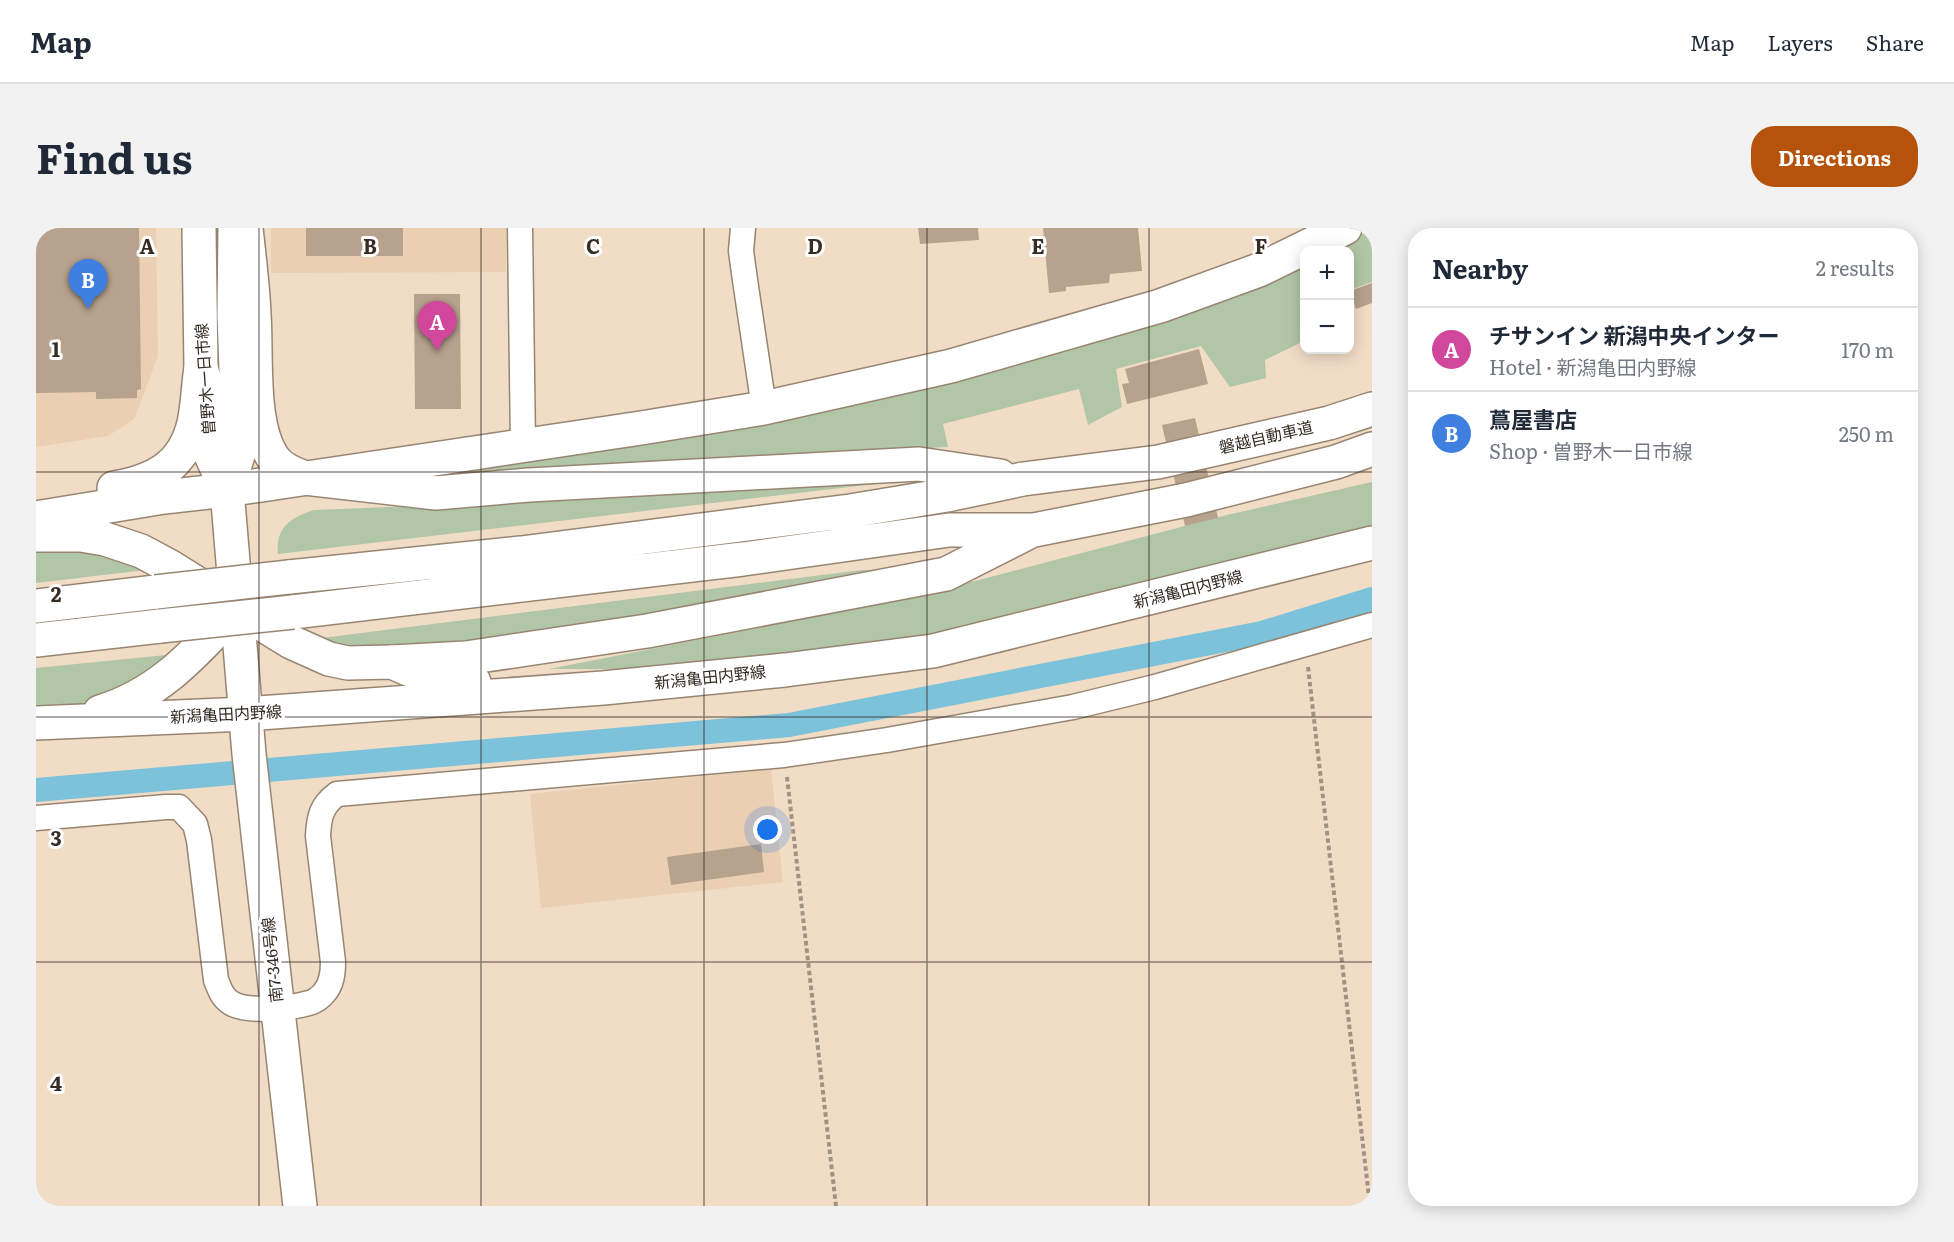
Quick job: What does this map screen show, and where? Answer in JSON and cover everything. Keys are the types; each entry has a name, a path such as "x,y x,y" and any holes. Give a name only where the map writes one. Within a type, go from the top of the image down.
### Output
{"main road":[{"name":"曽野木一日市線","path":"199,228 201,368 207,389 210,453 227,490 246,714"},
{"name":"曽野木一日市線","path":"227,490 238,452 234,315 235,228"},
{"path":"246,228 261,424 266,444 275,461 291,473 305,478 436,493 530,484 919,464 1023,479"},
{"path":"36,518 765,408 951,366 1160,306 1258,270 1345,228"},
{"path":"36,504 60,497 126,486 154,477 167,468 179,458 188,444 194,422 201,368"},
{"name":"磐越自動車道","path":"1023,479 1158,462 1329,423 1372,409"},
{"path":"36,640 744,559 949,530 1034,530 1186,500 1336,462 1372,449"},
{"path":"1336,462 1372,458"},
{"path":"36,606 521,553 850,511 1023,479"},
{"path":"36,535 81,535 123,544 169,566 291,642 329,659 348,663 466,658 647,631 946,574 1034,530"},
{"name":"新潟亀田内野線","path":"36,723 246,714 591,689 933,651 1372,543"},
{"path":"71,721 108,710 130,700 168,677 237,608"},
{"path":"392,662 436,681 677,681"},
{"name":"南7-346号線","path":"246,714 300,1206"}],"street":[{"path":"520,228 523,445"},
{"path":"743,228 741,251 765,408"},
{"path":"36,818 179,807 195,824 199,840 216,980 222,996 233,1004 247,1008 312,1003 324,993 332,980 333,962 318,823 327,801 337,794 784,755 887,740 1073,707 1155,687 1372,625"}],"path":[{"path":"1305,645 1370,1206"},
{"path":"784,755 836,1206"}],"shaded area":[{"path":"36,228 156,228 158,356 134,419 108,436 36,447"},
{"path":"271,228 506,228 506,272 271,273"},
{"path":"771,769 783,882 541,908 530,794"}],"green space":[{"path":"1372,228 1372,282 1354,289 1354,246 1342,246"},
{"path":"1300,267 1300,343 1265,360 1266,378 1230,387 1201,346 1116,369 1122,407 1088,425 1079,389 943,424 948,447 774,456 469,477 470,469 990,370 1052,354 1139,327"},
{"path":"880,479 892,482 278,554 279,537 282,530 292,520 314,510 466,504"},
{"path":"1372,482 1372,526 1192,575 954,633 656,669 549,669 906,599 1227,515"},
{"path":"36,541 97,547 154,569 36,583"},
{"path":"909,569 715,609 382,656 298,641 862,570"},
{"path":"176,654 155,673 93,704 36,705 36,668"}],"building":[{"path":"36,228 139,228 141,389 137,390 137,398 96,399 96,392 36,393"},
{"path":"306,228 403,228 403,256 306,256"},
{"path":"918,228 978,228 979,240 920,244"},
{"path":"1043,228 1138,228 1142,271 1110,274 1109,283 1066,287 1066,291 1049,293"},
{"path":"1372,283 1372,303 1356,309 1354,290"},
{"path":"414,294 460,294 461,409 415,409"},
{"path":"1199,349 1208,384 1127,404 1122,384 1129,383 1125,369"},
{"path":"1195,418 1218,518 1185,526 1162,425"},
{"path":"761,844 764,872 671,885 667,857"}],"waterway":[{"path":"36,790 789,725 1262,633 1372,599"}],"place":[{"name":"蔦屋書店","path":"88,309"},
{"name":"チサンイン 新潟中央インター","path":"437,351"}]}
